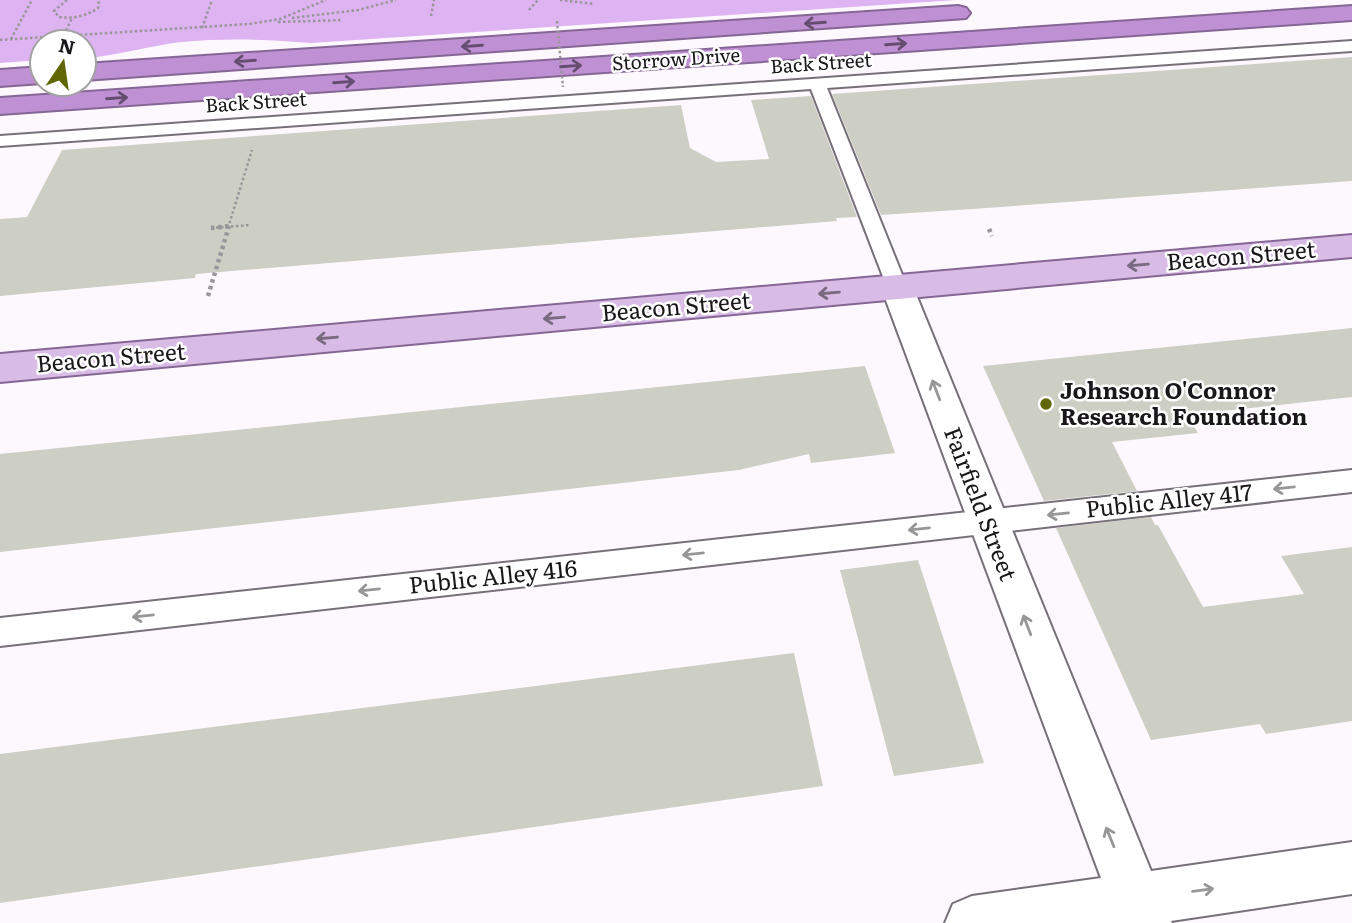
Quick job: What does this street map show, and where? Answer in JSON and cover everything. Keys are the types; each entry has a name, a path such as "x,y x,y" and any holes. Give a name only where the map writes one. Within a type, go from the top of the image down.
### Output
{"highway":[{"name":"Storrow Drive","path":"98,71 974,12"},
{"name":"Storrow Drive","path":"0,106 1352,13"},
{"path":"0,78 28,76"}],"main road":[{"name":"Beacon Street","path":"0,368 1352,246"}],"street":[{"name":"Fairfield Street","path":"897,287 1140,911"},
{"path":"972,923 1140,911 1352,868"}],"lane":[{"name":"Back Street","path":"0,141 1352,46"},
{"name":"Fairfield Street","path":"817,84 897,287"},
{"name":"Public Alley 417","path":"987,522 1352,481"},
{"name":"Public Alley 416","path":"0,632 987,522"}],"path":[{"path":"11,39 32,0"},
{"path":"67,0 56,7 55,14 72,18 93,12 100,5 99,0"},
{"path":"202,28 212,0"},
{"path":"267,22 326,0"},
{"path":"98,34 267,22 358,10 396,0"},
{"path":"431,16 434,0"},
{"path":"67,28 72,18"},
{"path":"558,21 563,87"},
{"path":"0,40 28,38"},
{"path":"208,296 260,123"},
{"path":"211,228 250,225"},
{"path":"989,229 992,236"}],"shaded area":[{"path":"0,0 956,0 311,43 197,41 98,56 98,28 28,28 28,61 0,63"}],"building":[{"path":"1352,57 1352,181 987,208 881,215 832,94"},
{"path":"811,96 857,217 836,218 837,221 196,274 195,278 0,296 0,219 27,217 62,150 681,105 690,148 716,162 769,159 751,100"},
{"path":"1352,328 1352,397 1187,415 1198,433 1112,442 1137,491 1044,501 983,366"},
{"path":"865,366 895,453 811,463 809,454 739,470 0,552 0,454"},
{"path":"1151,517 1203,607 1304,594 1281,556 1352,547 1352,721 1266,734 1260,724 1151,740 1056,528"},
{"path":"918,560 984,763 894,776 840,570"},
{"path":"794,653 823,786 0,903 0,754"}],"place":[{"name":"Johnson O'Connor Research Foundation","path":"1046,404"}]}
